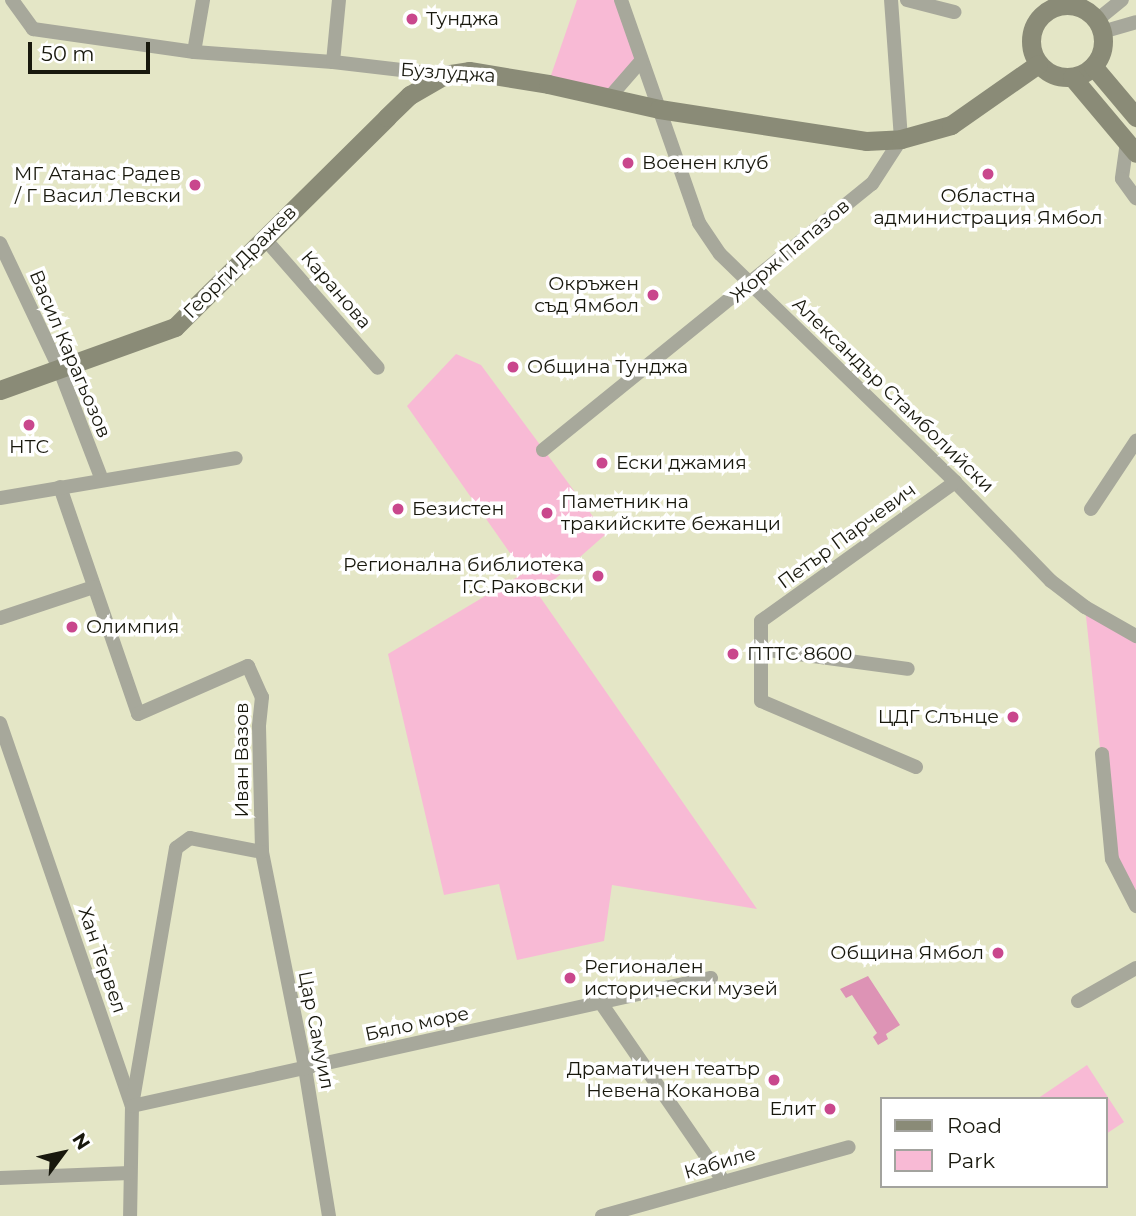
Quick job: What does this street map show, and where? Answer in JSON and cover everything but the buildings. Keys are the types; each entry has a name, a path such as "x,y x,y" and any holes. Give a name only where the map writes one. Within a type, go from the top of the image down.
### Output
{"street":[{"name":"Бузлуджа","path":"12,0 33,29 194,52 333,62 444,75 469,71 548,83 659,109 866,141 901,139"},
{"path":"194,52 203,0"},
{"path":"333,62 339,0"},
{"name":"Александър Стамболийски","path":"621,0 699,223 720,254 955,482 1051,581 1085,607 1136,636"},
{"path":"891,0 901,139 951,125 1038,64"},
{"path":"906,0 954,12"},
{"path":"1099,26 1122,0"},
{"path":"1072,77 1093,66 1103,44 1099,26 1088,12 1064,2 1035,9 1030,41 1038,64 1048,72 1072,77 1131,148 1122,179 1136,198"},
{"path":"1099,26 1136,22"},
{"path":"608,99 641,61"},
{"path":"1093,66 1136,117"},
{"name":"Георги Дражев","path":"0,390 175,327 410,95 444,75"},
{"name":"Жорж Папазов","path":"543,450 872,184 901,139"},
{"name":"Каранова","path":"265,239 378,368"},
{"name":"Васил Карагьозов","path":"0,243 59,368 102,480"},
{"path":"1091,509 1136,441"},
{"path":"0,498 236,458"},
{"name":"Петър Парчевич","path":"761,649 761,621 955,482"},
{"path":"0,618 94,587 60,487"},
{"name":"Иван Вазов","path":"94,587 138,714 248,666 262,697 259,727 262,852"},
{"path":"908,669 761,649 761,701 916,767"},
{"name":"Хан Тервел","path":"0,723 132,1106 130,1216"},
{"path":"1102,754 1112,859 1136,906"},
{"path":"132,1106 176,848 190,838 262,852"},
{"name":"Цар Самуил","path":"262,852 305,1068 329,1216"},
{"path":"1078,1001 1136,968"},
{"name":"Бяло море","path":"132,1106 711,978"},
{"path":"601,1003 724,1182"},
{"name":"Кабиле","path":"602,1216 849,1147"},
{"path":"0,1178 130,1173"}],"green space":[{"path":"577,0 621,0 641,61 608,99 548,84"},
{"path":"456,354 481,365 606,534 538,594 757,909 612,885 604,941 517,960 499,884 444,895 388,654 524,573 407,406"},
{"path":"1085,607 1136,636 1136,906 1112,859"},
{"path":"1087,1065 1108,1097 1040,1097"},
{"path":"1108,1097 1124,1122 1108,1133"}],"shaded area":[{"path":"868,976 900,1025 886,1034 888,1039 878,1045 873,1037 877,1033 852,995 846,998 840,989"}],"place":[{"name":"Тунджа","path":"412,19"},
{"name":"Военен клуб","path":"628,163"},
{"name":"Областна администрация Ямбол","path":"988,174"},
{"name":"МГ Атанас Радев / Г Васил Левски","path":"195,185"},
{"name":"Окръжен съд Ямбол","path":"653,295"},
{"name":"Община Тунджа","path":"513,367"},
{"name":"НТС","path":"29,425"},
{"name":"Ески джамия","path":"602,463"},
{"name":"Безистен","path":"398,509"},
{"name":"Паметник на тракийските бежанци","path":"547,513"},
{"name":"Регионална библиотека Г.С.Раковски","path":"598,576"},
{"name":"Олимпия","path":"72,627"},
{"name":"ПТТС 8600","path":"733,654"},
{"name":"ЦДГ Слънце","path":"1013,717"},
{"name":"Община Ямбол","path":"998,953"},
{"name":"Регионален исторически музей","path":"570,978"},
{"name":"Драматичен театър Невена Коканова","path":"774,1080"},
{"name":"Елит","path":"830,1109"}]}
